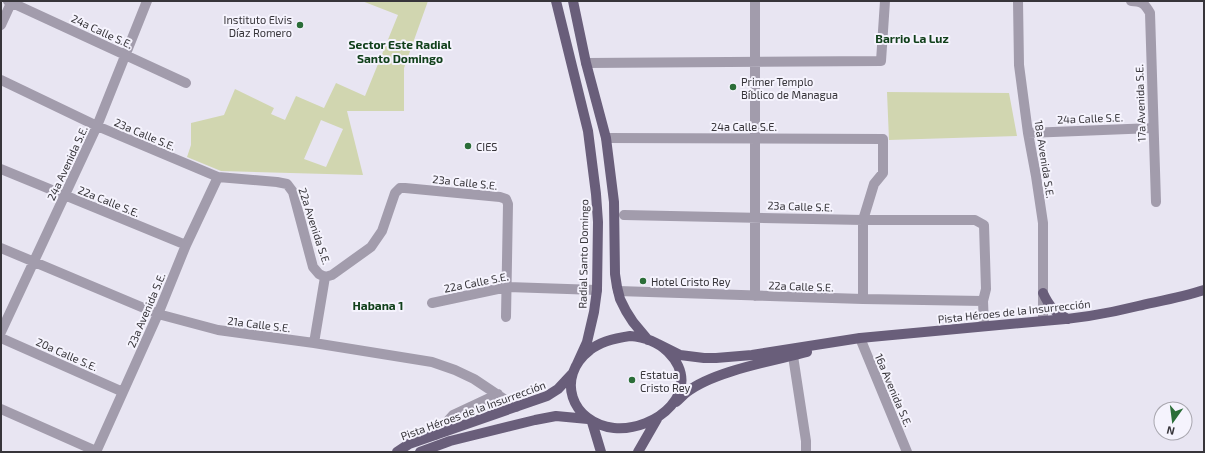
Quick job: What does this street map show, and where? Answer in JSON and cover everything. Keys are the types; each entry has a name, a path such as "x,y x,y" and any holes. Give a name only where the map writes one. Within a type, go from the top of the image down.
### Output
{"main road":[{"name":"Radial Santo Domingo","path":"556,1 588,131 598,222 597,290 591,330 575,368"},
{"path":"573,1 586,63 606,138 614,202 615,274 618,291 626,311 648,340"},
{"name":"Pista Héroes de la Insurrección","path":"658,344 680,355 704,358 752,354 860,338 984,326 1070,320 1183,297 1204,290"},
{"path":"1043,293 1052,309 1070,320"},
{"path":"630,336 648,340 658,344 675,360 681,376 679,391 668,411 639,426 626,428 607,427 590,420 576,407 573,400 570,387 575,368 589,350 608,340 630,336"},
{"name":"Pista Héroes de la Insurrección","path":"668,411 688,391 715,377 848,340"},
{"name":"Pista Héroes de la Insurrección","path":"398,452 409,444 536,401 554,393 575,368"},
{"name":"Pista Héroes de la Insurrección","path":"420,452 450,441 556,416 590,420"},
{"path":"638,452 657,418"},
{"path":"590,420 601,452"}],"street":[{"name":"24a Calle S.E.","path":"11,1 186,82"},
{"path":"1,25 11,1"},
{"name":"24a Avenida S.E.","path":"1,332 35,262 97,126 147,1"},
{"path":"755,1 755,296"},
{"path":"586,63 881,61 885,1"},
{"name":"18a Avenida S.E.","path":"1018,1 1019,65 1028,133 1043,223 1043,321"},
{"name":"17a Avenida S.E.","path":"1131,1 1139,1 1146,5 1150,13 1152,128 1156,202"},
{"name":"23a Calle S.E.","path":"1,80 97,126 218,177 287,184"},
{"name":"24a Calle S.E.","path":"1028,133 1152,128"},
{"name":"24a Calle S.E.","path":"606,138 882,138 883,173 874,184 863,220"},
{"name":"22a Calle S.E.","path":"1,169 186,246"},
{"name":"23a Avenida S.E.","path":"96,452 158,314 186,246 218,177"},
{"name":"22a Avenida S.E.","path":"287,184 293,192 313,267 319,274 325,277 314,343"},
{"name":"23a Calle S.E.","path":"325,277 332,275 371,247 382,231 395,193 400,188 405,188 500,197 506,199 508,204 507,287"},
{"name":"23a Calle S.E.","path":"624,215 863,220 975,220 984,225 986,288 983,301"},
{"path":"863,220 863,299"},
{"name":"21a Calle S.E.","path":"1,248 158,314 218,330 314,343 432,362 455,370 498,394 516,407"},
{"name":"22a Calle S.E.","path":"432,303 507,287 597,290"},
{"path":"506,317 507,287"},
{"name":"22a Calle S.E.","path":"618,291 863,299 983,301"},
{"path":"983,301 984,326"},
{"name":"20a Calle S.E.","path":"1,338 122,392"},
{"name":"16a Avenida S.E.","path":"860,338 907,452"},
{"path":"793,356 806,441 806,452"},
{"path":"435,435 453,415 498,394"},
{"path":"1,409 96,452"}],"green space":[{"path":"362,1 428,1 404,68 404,111 347,111 363,175 221,171 187,157 191,145 191,123 224,115 235,89 274,108 271,114 285,120 296,96 324,108 336,83 365,96 398,15","holes":["321,120 343,129 326,167 304,159"]},
{"path":"887,92 1009,93 1017,136 889,140"}],"place":[{"name":"Instituto Elvis Díaz Romero","path":"300,25"},
{"name":"Primer Templo Bíblico de Managua","path":"733,87"},
{"name":"CIES","path":"468,146"},
{"name":"Hotel Cristo Rey","path":"643,281"},
{"name":"Estatua Cristo Rey","path":"632,380"}],"district":[{"name":"Barrio La Luz","path":"912,38"},
{"name":"Sector Este Radial Santo Domingo","path":"400,51"},
{"name":"Habana 1","path":"378,305"}]}
